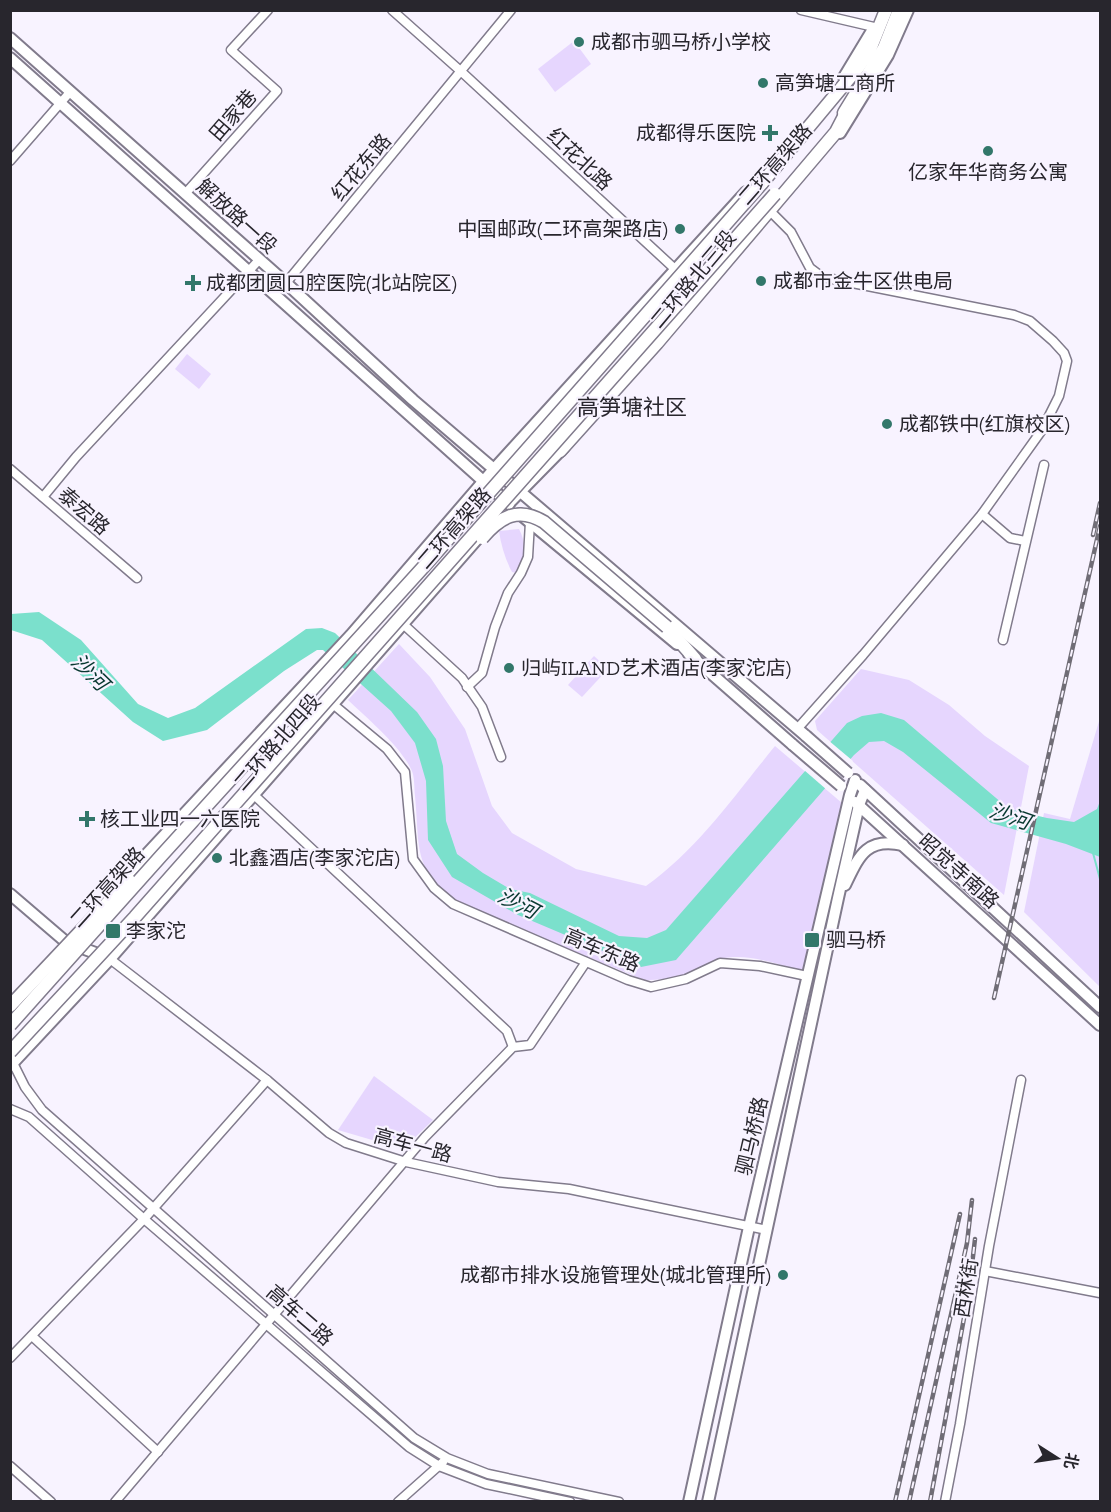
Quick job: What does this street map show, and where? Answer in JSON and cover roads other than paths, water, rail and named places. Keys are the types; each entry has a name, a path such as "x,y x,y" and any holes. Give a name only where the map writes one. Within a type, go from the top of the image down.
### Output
{"highway":[{"name":"二环高架路","path":"10,1025 160,856 435,554 810,128 858,69 886,10"},
{"name":"二环高架路","path":"11,1060 823,140 849,107 884,48 899,10"},
{"path":"560,451 657,343 836,132 849,107"},
{"path":"412,605 453,569 494,524 513,515 527,514 544,522 667,627 695,659"},
{"path":"10,1004 138,870 160,856"}],"main road":[{"name":"二环路北三段","path":"494,469 676,270 813,115 856,61 874,27 880,10"},
{"name":"二环路北三段","path":"519,492 622,390 830,146 848,122 888,56 908,10"},
{"name":"解放路一段","path":"10,38 286,283 413,400 802,732"},
{"name":"解放路一段","path":"10,58 508,504 695,659"},
{"name":"二环路北四段","path":"10,1004 351,635 494,469"},
{"name":"二环路北四段","path":"11,1060 110,959 519,492"},
{"name":"昭觉寺南路","path":"695,659 841,786 859,805 1101,1025"},
{"name":"昭觉寺南路","path":"802,732 1101,1007"},
{"name":"驷马桥路","path":"689,1502 749,1227 850,795 851,776"},
{"name":"驷马桥路","path":"708,1502 838,898 859,805 865,790"},
{"path":"838,898 854,866 863,852 871,845 882,843 903,845"},
{"path":"10,894 66,942 110,959"}],"street":[{"name":"田家巷","path":"185,194 277,91 231,50 268,10"},
{"name":"红花北路","path":"392,10 676,270"},
{"name":"红花东路","path":"286,283 511,10"},
{"path":"801,10 874,27"},
{"path":"10,161 70,92"},
{"path":"773,214 791,232 810,268 822,277 1014,315 1030,321 1064,353 1067,361 1059,396 1042,430 982,514 863,655 802,732"},
{"path":"43,497 76,457 259,260"},
{"path":"1003,640 1044,465"},
{"name":"泰宏路","path":"10,468 137,578"},
{"path":"982,514 1010,538 1025,541"},
{"path":"467,687 482,673 495,627 508,593 528,557 530,522"},
{"path":"402,624 462,678 482,707 501,757"},
{"name":"高车东路","path":"334,705 387,749 405,772 413,859 434,888 453,904 628,980 651,987 686,979 720,963 760,966 807,976"},
{"path":"254,795 507,1031 513,1047"},
{"name":"高车一路","path":"110,959 267,1080 329,1133 346,1143 406,1162 498,1182 568,1189 767,1230"},
{"path":"116,1502 425,1137 513,1047 530,1045 586,962"},
{"name":"高车二路","path":"11,1060 25,1087 42,1110 414,1438 447,1458 488,1473 619,1502"},
{"path":"10,1358 144,1220 267,1080"},
{"name":"西林街","path":"945,1502 1015,1103 1021,1080"},
{"name":"高车二路","path":"10,1110 29,1117 144,1220 409,1447 439,1466 486,1484 570,1502"},
{"path":"985,1271 1101,1293"},
{"path":"32,1336 158,1452"},
{"path":"398,1502 447,1458"},
{"path":"10,1466 51,1502"}],"water":[{"name":"沙河","path":"39,612 81,640 138,704 168,718 195,708 306,629 322,628 335,633 417,712 436,739 443,766 446,821 457,854 510,889 530,893 619,936 647,938 666,930 847,723 862,716 881,713 904,720 1009,809 1074,822 1097,809 1100,801 1100,857 1066,844 991,823 903,752 884,741 869,742 854,755 676,960 641,967 518,915 452,877 428,840 426,781 415,743 391,711 323,650 317,650 284,671 207,730 163,741 133,722 42,640 11,630 11,614"}],"waterway":[{"path":"1093,853 1100,879"}],"railway":[{"path":"1093,535 1100,503"},
{"path":"994,998 1100,526"},
{"path":"909,1502 967,1243 972,1200"},
{"path":"895,1502 960,1214"},
{"path":"930,1502 969,1291 975,1239"}],"place":[{"name":"成都市驷马桥小学校","path":"579,42"},
{"name":"高笋塘工商所","path":"763,83"},
{"name":"成都得乐医院","path":"770,133"},
{"name":"亿家年华商务公寓","path":"988,151"},
{"name":"中国邮政(二环高架路店)","path":"680,229"},
{"name":"成都市金牛区供电局","path":"761,281"},
{"name":"成都团圆口腔医院(北站院区)","path":"193,283"},
{"name":"成都铁中(红旗校区)","path":"887,424"},
{"name":"归屿ILAND艺术酒店(李家沱店)","path":"509,668"},
{"name":"核工业四一六医院","path":"87,819"},
{"name":"北鑫酒店(李家沱店)","path":"217,858"},
{"name":"李家沱","path":"113,931"},
{"name":"驷马桥","path":"812,940"},
{"name":"成都市排水设施管理处(城北管理所)","path":"783,1275"}],"district":[{"name":"高笋塘社区","path":"632,407"}]}
